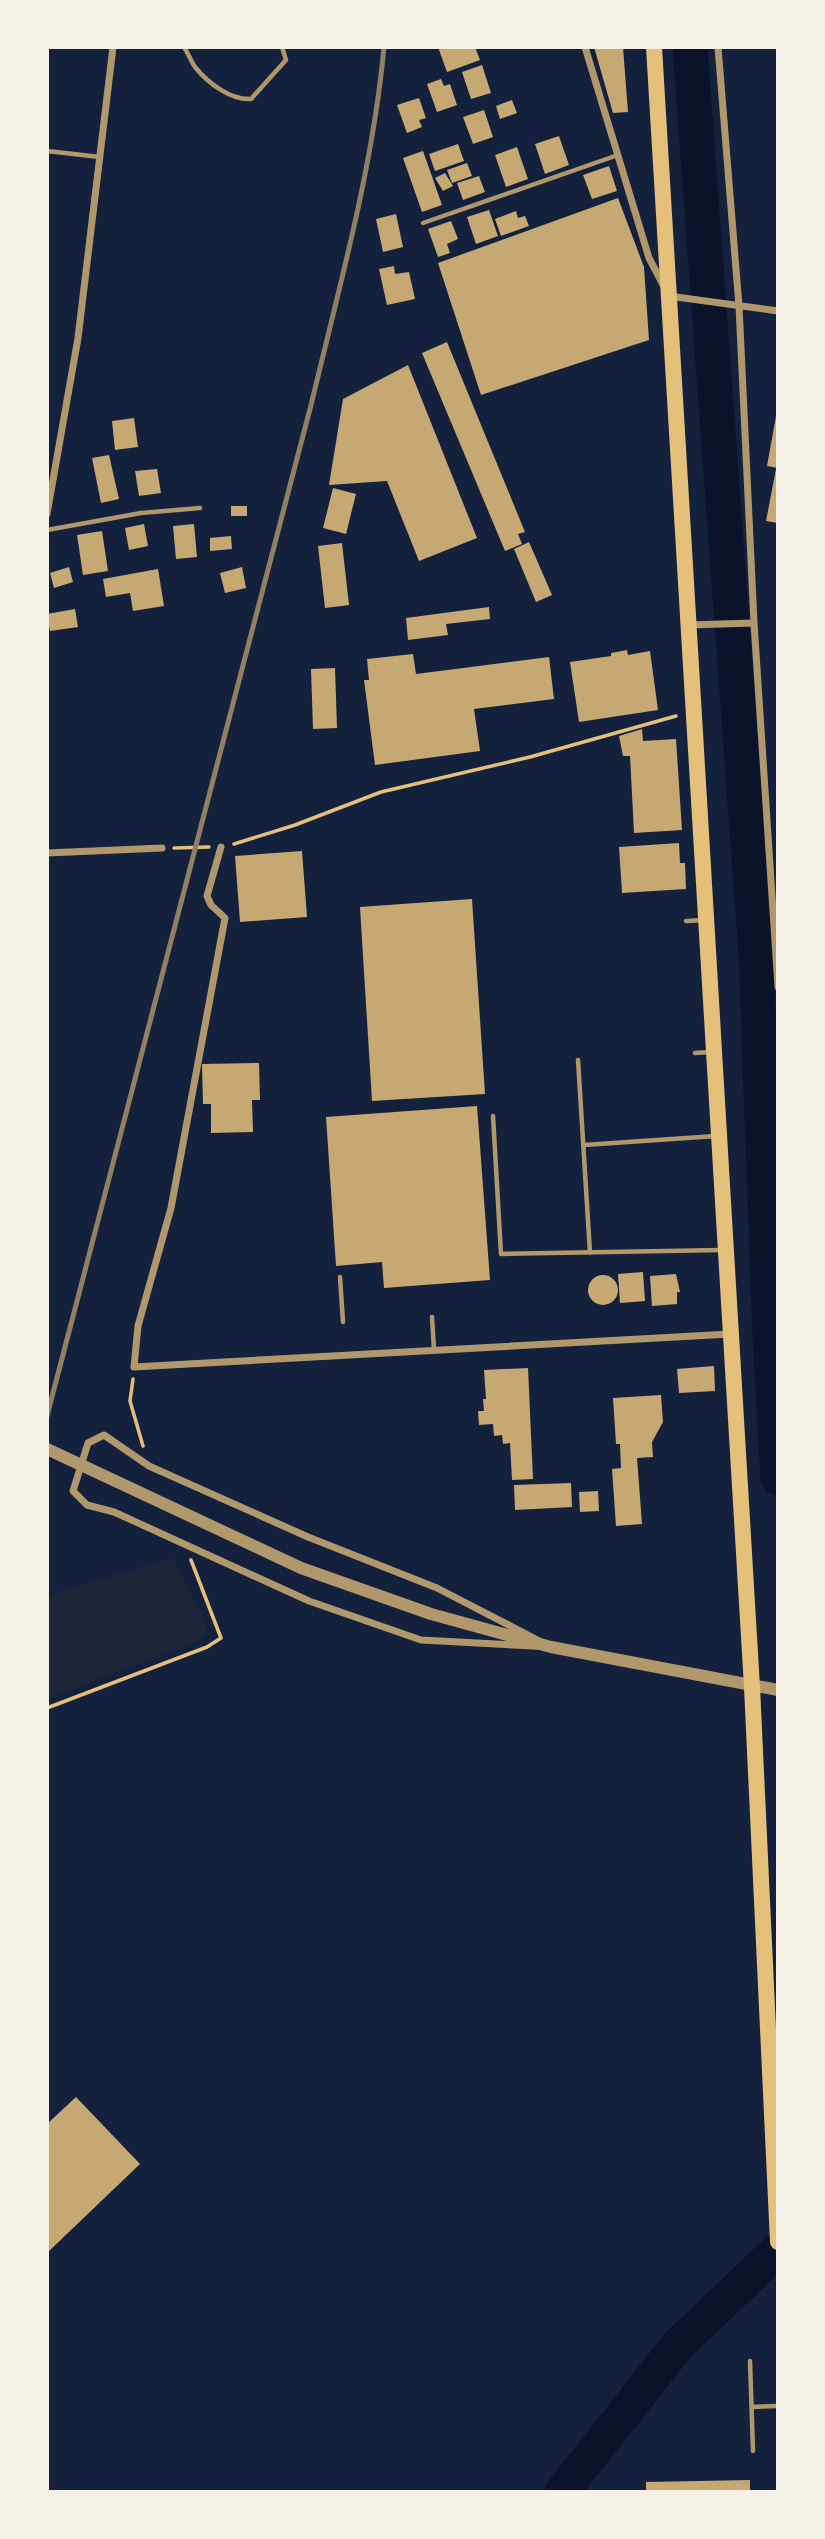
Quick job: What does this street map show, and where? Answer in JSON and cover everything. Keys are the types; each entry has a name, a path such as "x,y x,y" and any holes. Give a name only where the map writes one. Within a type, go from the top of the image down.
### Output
{"highway":[{"path":"654,47 752,1687 778,2242"}],"street":[{"path":"47,514 78,338 113,47"},
{"path":"585,47 649,258 669,296 778,311"},
{"path":"718,47 739,306 754,623 778,987"},
{"path":"689,625 754,623"},
{"path":"221,847 207,896 211,905 225,918 171,1209 138,1326 134,1367 731,1334"},
{"path":"47,853 162,848"},
{"path":"104,1435 149,1466 308,1537 437,1588 551,1647 421,1640 309,1601 127,1518 87,1506 73,1491 88,1443 104,1435"},
{"path":"47,1449 301,1568 431,1614 551,1647 778,1690"}],"lane":[{"path":"184,47 195,66 229,96 251,99 286,60 282,47"},
{"path":"47,151 100,158"},
{"path":"423,223 618,155"},
{"path":"47,530 141,513 200,508"},
{"path":"686,921 706,920"},
{"path":"695,1053 714,1052"},
{"path":"578,1060 590,1252"},
{"path":"493,1116 501,1254 726,1250"},
{"path":"584,1145 719,1135"},
{"path":"340,1277 343,1322"},
{"path":"432,1317 434,1350"},
{"path":"750,2361 753,2451"},
{"path":"752,2407 778,2406"}],"path":[{"path":"162,848 221,847 241,843 380,792 530,758 694,711"},
{"path":"134,1367 130,1401 145,1451"},
{"path":"47,1708 207,1647 221,1638 187,1552"}],"shaded area":[{"path":"172,1558 208,1629 198,1641 47,1699 47,1595"}],"building":[{"path":"438,47 475,47 480,60 447,72"},
{"path":"594,47 623,47 628,112 613,113"},
{"path":"482,65 491,93 471,99 462,72"},
{"path":"441,79 444,86 450,84 457,105 437,112 427,84"},
{"path":"419,98 426,118 419,120 422,127 407,133 397,105"},
{"path":"512,100 517,113 500,119 496,106"},
{"path":"484,110 493,137 473,144 463,117"},
{"path":"559,136 569,165 545,174 535,144"},
{"path":"458,144 464,161 435,171 429,154"},
{"path":"517,147 528,179 506,187 495,155"},
{"path":"423,151 442,205 422,212 403,158"},
{"path":"467,163 472,176 452,183 447,170"},
{"path":"609,166 617,191 592,199 583,175"},
{"path":"445,173 453,186 443,191 435,178"},
{"path":"479,176 485,192 463,200 457,183"},
{"path":"618,198 644,267 649,340 481,395 438,263"},
{"path":"489,210 498,236 476,244 467,217"},
{"path":"516,211 518,218 525,216 529,226 501,236 495,219"},
{"path":"396,214 403,247 383,252 376,219"},
{"path":"451,221 458,239 447,244 450,253 438,257 428,229"},
{"path":"394,266 395,274 409,272 415,299 387,305 379,269"},
{"path":"447,342 525,532 518,534 522,544 505,551 422,353"},
{"path":"408,365 477,538 419,561 387,481 329,485 343,399"},
{"path":"778,416 778,468 767,466"},
{"path":"134,418 138,447 115,450 112,421"},
{"path":"109,455 119,499 101,503 92,458"},
{"path":"157,469 161,493 139,496 135,471"},
{"path":"778,469 778,523 766,521"},
{"path":"333,488 356,494 346,534 323,528"},
{"path":"231,506 247,506 247,516 231,516"},
{"path":"144,524 148,546 129,550 125,528"},
{"path":"194,524 197,557 176,559 173,526"},
{"path":"102,531 108,571 83,575 77,535"},
{"path":"231,536 232,549 210,551 210,538"},
{"path":"529,542 552,595 536,602 514,549"},
{"path":"342,543 349,605 325,608 318,546"},
{"path":"69,567 73,582 54,588 50,573"},
{"path":"242,567 246,588 225,593 220,573"},
{"path":"158,569 164,606 133,611 130,593 106,597 103,579"},
{"path":"489,607 490,619 446,624 448,635 408,640 406,618"},
{"path":"75,609 78,627 50,631 47,614"},
{"path":"627,650 628,655 650,651 658,710 579,722 570,662 611,656 611,653"},
{"path":"413,654 416,674 549,657 554,699 474,709 480,751 375,765 364,680 369,680 367,659"},
{"path":"335,668 337,728 313,729 311,669"},
{"path":"642,729 643,741 676,739 682,830 634,833 630,756 623,756 619,736"},
{"path":"679,843 680,863 685,863 686,889 622,893 619,847"},
{"path":"302,851 307,917 240,922 235,856"},
{"path":"472,899 485,1094 372,1101 360,907"},
{"path":"259,1063 260,1100 252,1100 253,1132 211,1133 211,1104 203,1104 202,1064"},
{"path":"477,1106 490,1280 384,1288 382,1262 336,1266 326,1117"},
{"path":"643,1272 645,1301 620,1303 618,1274"},
{"path":"676,1274 680,1292 677,1292 677,1304 652,1306 650,1276"},
{"path":"603,1275 613,1280 618,1290 613,1300 603,1305 593,1300 588,1290 593,1280"},
{"path":"714,1366 715,1391 679,1393 677,1369"},
{"path":"528,1368 533,1479 512,1480 510,1443 503,1444 502,1435 494,1436 493,1424 479,1425 478,1411 484,1411 483,1399 486,1399 484,1370"},
{"path":"661,1395 663,1422 652,1442 653,1457 637,1458 642,1524 616,1526 612,1469 621,1468 620,1444 616,1444 613,1398"},
{"path":"571,1483 572,1507 515,1510 514,1485"},
{"path":"598,1491 599,1511 580,1512 579,1492"},
{"path":"76,2097 140,2164 47,2253 47,2124"},
{"path":"750,2480 750,2492 646,2492 646,2482"}],"waterway":[{"path":"690,47 756,954 770,1338 778,1478"},
{"path":"562,2492 678,2345 778,2250"}],"railway":[{"path":"47,1416 344,272 372,137 384,47"}]}
